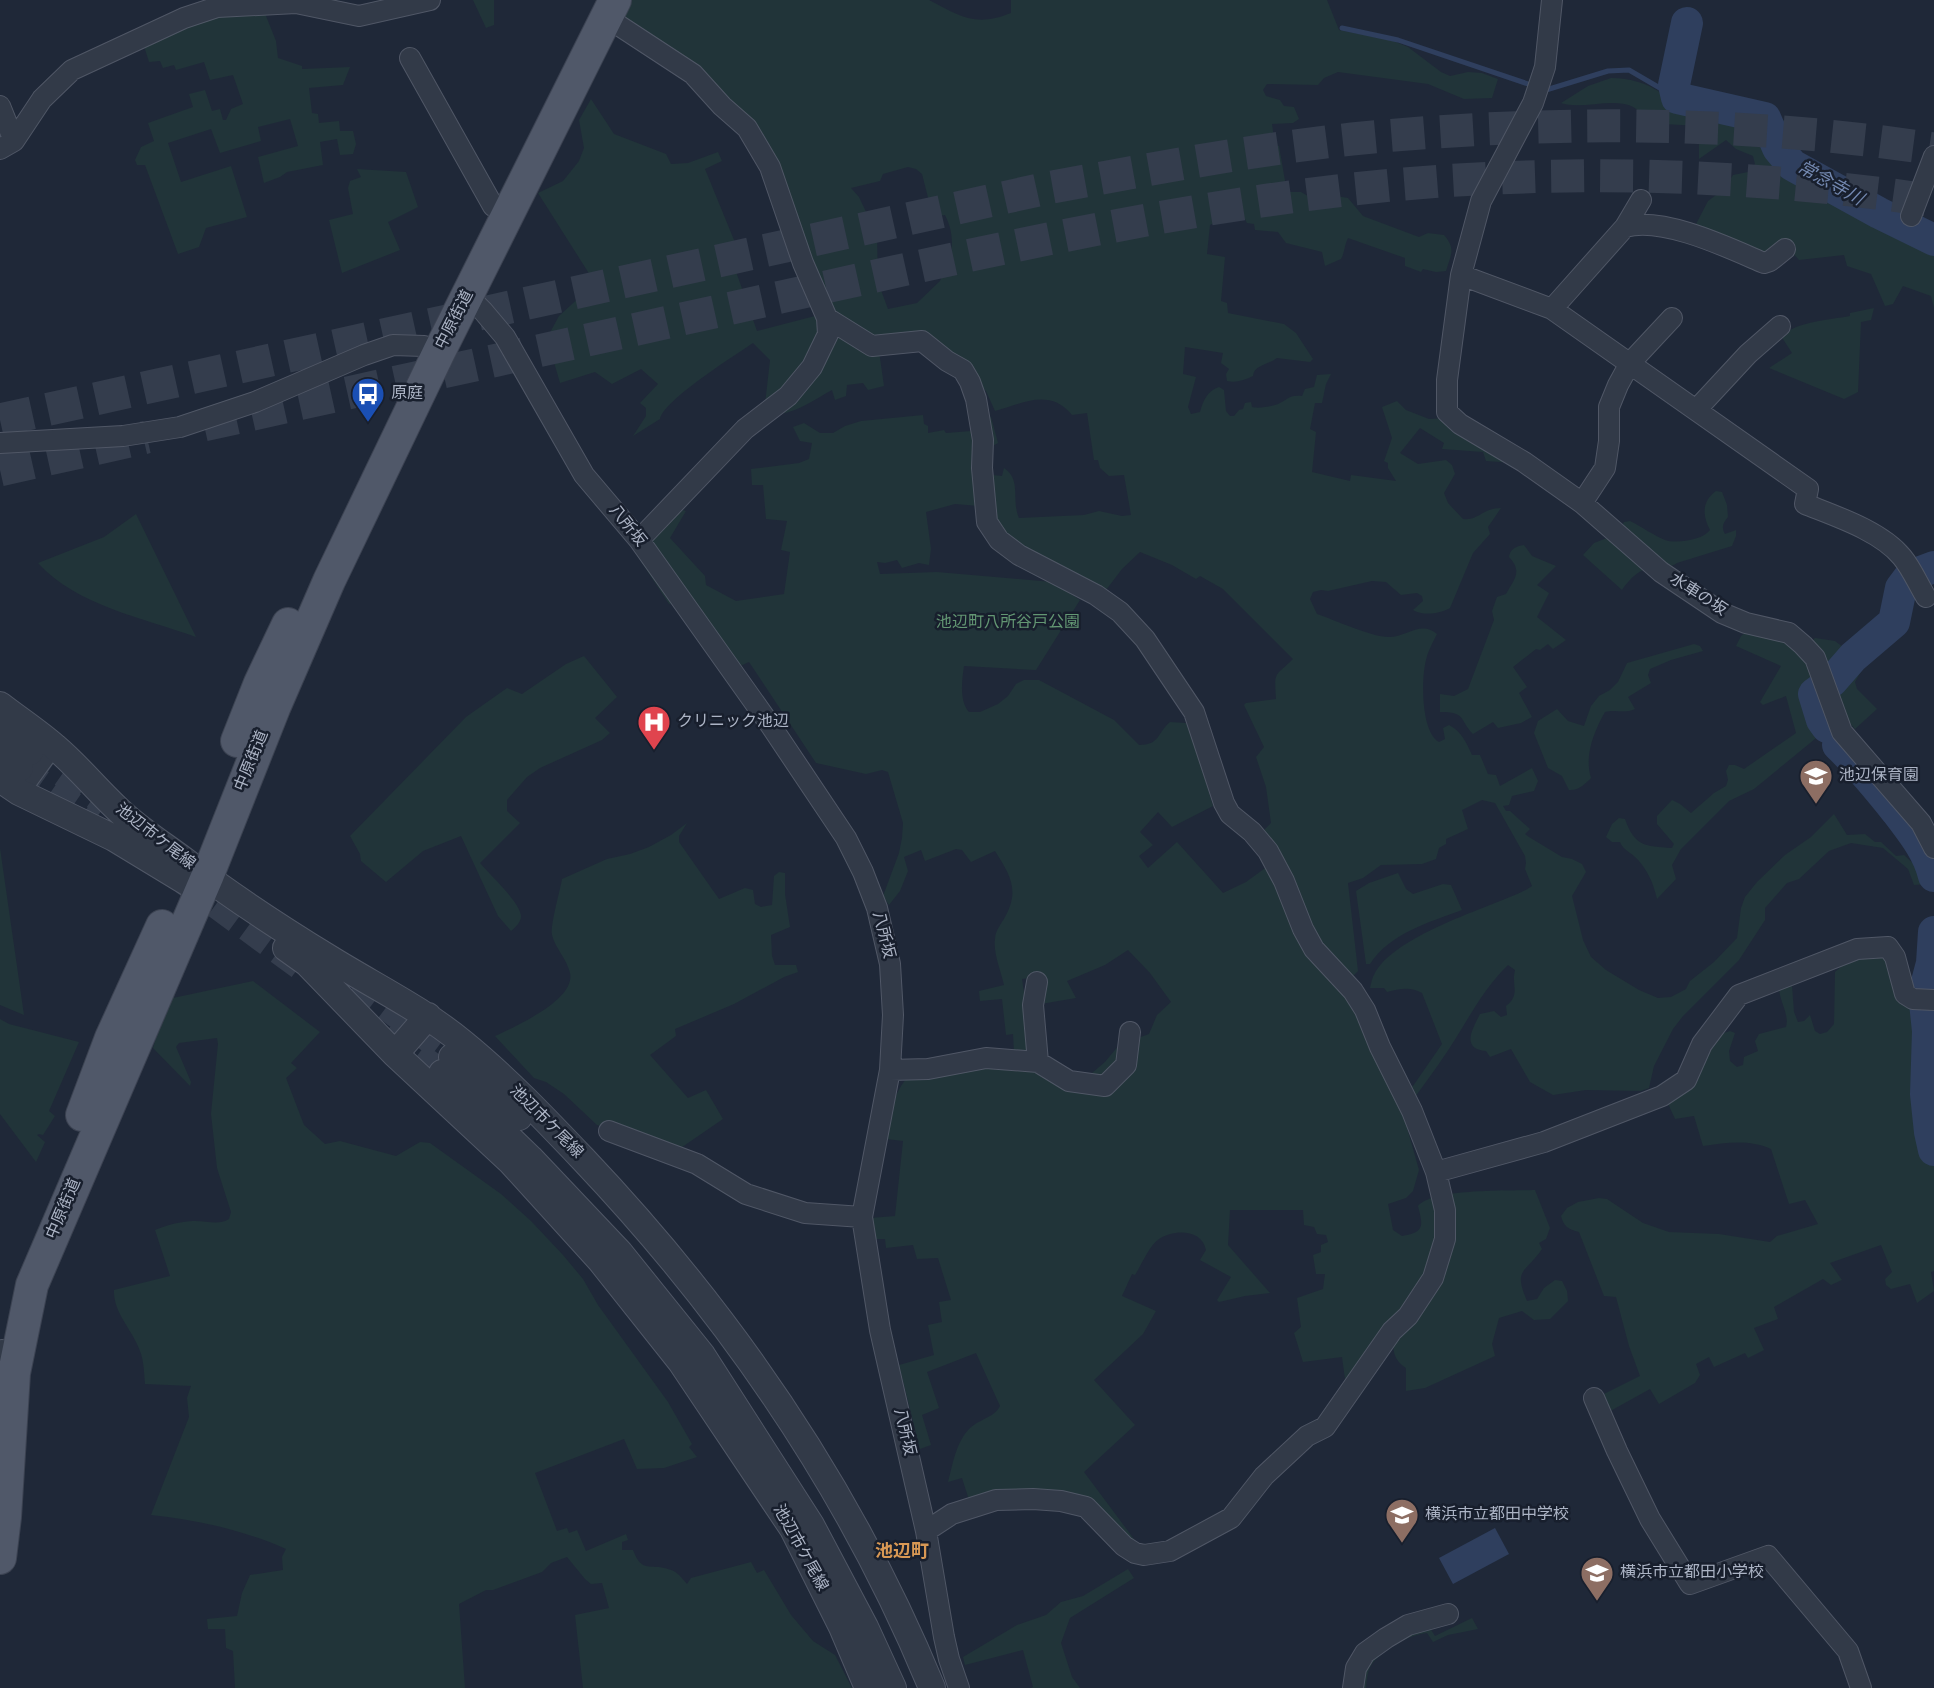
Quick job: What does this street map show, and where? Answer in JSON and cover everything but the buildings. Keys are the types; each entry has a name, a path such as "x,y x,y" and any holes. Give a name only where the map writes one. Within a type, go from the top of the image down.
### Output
{"main road":[{"name":"中原街道","path":"1,1354 28,1252 111,1038 194,878 274,708 493,206 605,6"},
{"name":"中原街道","path":"431,349 468,296 605,6"},
{"name":"中原街道","path":"0,1558 6,1517 14,1372 32,1285 194,878"}],"street":[{"path":"7,145 42,99 72,70 132,40 195,14 217,7 296,3 359,16 430,0"},
{"path":"1552,0 1545,67 1533,103 1481,201 1461,275 1552,309 1630,363 1808,489 1805,504 1834,515 1883,540 1902,557 1926,597"},
{"path":"605,6 693,74 722,106 747,128 770,167 803,263 827,318 828,334 812,367 788,396 745,429 639,540"},
{"path":"410,58 493,206"},
{"path":"0,105 7,145"},
{"path":"1911,216 1934,156"},
{"path":"1552,309 1625,226 1641,200"},
{"path":"1625,226 1636,223 1695,234 1764,263 1785,249"},
{"name":"水車の坂","path":"1461,275 1447,380 1447,412 1460,424 1524,462 1581,503 1661,572 1722,614 1746,623 1789,633 1803,645 1815,658 1842,732 1921,823 1934,848"},
{"name":"八所坂","path":"468,296 506,337 584,475 639,540 778,735 846,838 877,908 890,964 893,1015 890,1070 862,1217 880,1330 926,1531 944,1637 959,1688"},
{"path":"827,318 872,346 922,341 947,362 963,370 976,399 983,440 982,468 987,522 999,540 1019,555 1096,595 1120,612 1145,639 1194,712 1224,803 1230,814 1252,832 1268,851 1314,949 1353,991 1365,1010 1380,1047 1412,1111 1436,1172 1445,1210 1445,1239 1433,1278 1408,1317 1392,1331 1324,1427 1307,1436 1263,1476 1231,1518 1170,1551 1144,1555 1135,1553 1124,1546 1086,1507 1061,1501 996,1500 952,1514 926,1531"},
{"path":"1581,503 1605,468 1609,441 1609,407 1630,363 1672,318"},
{"path":"1696,410 1748,354 1780,326"},
{"path":"0,443 123,436 180,427 255,402 364,355 393,345 431,349"},
{"name":"池辺市ケ尾線","path":"0,705 20,765 124,815 194,878 307,963 395,1054 510,1162 600,1260 681,1362 793,1528 842,1628 868,1688"},
{"name":"池辺市ケ尾線","path":"0,731 20,765 114,838 194,878 428,1016 501,1077 559,1134 636,1214 727,1328 775,1397 831,1486 885,1586 913,1642 932,1688"},
{"path":"1436,1172 1544,1142 1662,1095 1686,1080 1702,1044 1739,995 1857,949 1888,947 1894,957 1905,994 1925,1000"},
{"path":"1037,982 1033,1005 1038,1062"},
{"path":"395,1054 428,1016"},
{"path":"890,1070 928,1069 986,1058 1038,1062 1068,1081 1105,1086 1126,1065 1130,1032"},
{"name":"池辺市ケ尾線","path":"893,1688 865,1627 811,1525 702,1355 620,1253 530,1158 447,1065 527,1124 628,1233 719,1344 824,1505 879,1607 917,1688"},
{"path":"609,1131 697,1164 746,1194 805,1213 862,1217"},
{"path":"1594,1398 1650,1519 1690,1584 1768,1556 1848,1651 1861,1688"},
{"path":"1353,1688 1356,1668 1365,1653 1408,1625 1449,1614"}],"green space":[{"path":"473,0 494,0 494,25 486,28"},
{"path":"632,0 929,0 950,11 978,20 1011,13 1011,0 1327,0 1339,30 1391,40 1408,47 1441,72 1450,76 1468,72 1482,73 1498,79 1492,98 1464,99 1428,84 1338,72 1324,78 1318,85 1267,84 1263,90 1266,96 1280,100 1284,106 1294,107 1299,119 1293,123 1272,124 1275,145 1279,146 1287,192 1301,192 1313,199 1336,196 1348,198 1363,216 1419,237 1428,233 1444,235 1450,244 1451,256 1446,271 1436,272 1423,269 1421,272 1405,266 1405,258 1348,238 1341,259 1325,266 1322,252 1286,243 1278,232 1255,230 1254,224 1247,223 1245,219 1232,218 1231,214 1210,225 1207,254 1225,257 1221,301 1227,303 1228,313 1284,324 1296,333 1313,359 1310,362 1277,358 1259,367 1253,376 1230,382 1227,381 1226,374 1229,369 1221,363 1223,353 1185,347 1183,374 1196,377 1188,407 1191,414 1200,412 1206,397 1219,387 1224,390 1226,411 1230,416 1234,416 1243,409 1245,403 1251,402 1252,407 1263,407 1278,404 1292,396 1302,396 1305,389 1314,387 1317,375 1331,374 1326,384 1322,403 1315,403 1310,429 1316,432 1312,472 1350,481 1351,475 1396,481 1388,468 1388,463 1384,461 1392,438 1382,407 1397,401 1406,410 1429,419 1446,418 1513,463 1486,461 1483,452 1442,449 1444,443 1420,428 1400,453 1418,464 1446,460 1452,465 1455,474 1444,493 1448,503 1463,519 1473,518 1490,510 1501,508 1488,527 1490,534 1473,553 1450,608 1441,612 1417,612 1413,610 1423,601 1422,596 1417,593 1401,595 1386,582 1372,581 1313,592 1310,599 1317,614 1373,634 1389,637 1425,629 1437,634 1427,657 1423,679 1426,717 1433,736 1439,742 1445,739 1443,728 1449,725 1463,738 1472,755 1480,755 1488,774 1496,775 1500,786 1532,768 1538,781 1534,791 1512,796 1509,805 1503,806 1506,811 1510,811 1530,829 1525,834 1529,837 1562,857 1582,864 1586,872 1572,896 1583,940 1591,957 1606,970 1639,990 1658,998 1671,997 1686,989 1690,981 1714,962 1737,938 1741,908 1745,897 1757,882 1785,855 1811,837 1834,814 1847,835 1865,834 1875,842 1881,842 1896,856 1904,855 1917,867 1926,866 1928,884 1914,885 1908,869 1883,848 1851,843 1829,851 1799,879 1787,883 1765,908 1765,920 1739,960 1673,1029 1654,1066 1649,1088 1641,1091 1586,1090 1553,1095 1530,1082 1511,1049 1490,1057 1486,1051 1473,1046 1471,1037 1480,1014 1494,1011 1501,1017 1507,1015 1506,1006 1511,1002 1515,990 1515,970 1508,965 1483,996 1415,1097 1409,1085 1413,1086 1442,1044 1422,993 1409,989 1387,992 1384,988 1370,988 1373,976 1382,963 1410,941 1532,886 1525,869 1525,856 1495,803 1482,800 1462,810 1468,829 1446,839 1446,844 1439,848 1436,859 1422,864 1381,865 1363,878 1348,883 1358,971 1354,975 1344,975 1309,927 1259,835 1271,823 1266,787 1256,757 1264,747 1244,705 1276,699 1277,675 1293,659 1223,589 1200,576 1196,579 1172,565 1140,552 1122,569 1103,594 1022,552 994,525 992,475 1002,476 1004,468 1015,484 1019,518 1084,515 1099,511 1122,516 1131,515 1124,475 1109,476 1100,468 1098,460 1094,460 1087,413 1072,415 1055,402 1045,400 1026,402 995,411 986,391 923,340 878,344 884,386 868,390 863,383 847,385 846,396 835,400 832,390 801,407 780,414 772,405 765,404 770,360 753,343 686,390 664,411 660,419 633,436 646,416 646,408 640,403 658,384 641,369 612,384 595,372 560,383 547,338 559,316 595,283 538,193 563,181 579,161 584,148 579,120 591,99 614,134 666,154 671,164 688,163 718,152 722,161 705,169 743,262 734,266 757,331 815,316 822,325 774,160 623,19","holes":["908,167 922,174 933,217 945,215 951,235 951,255 943,259 945,270 940,281 917,303 888,309 878,282 877,235 859,197 851,188 880,181 883,174"]},
{"path":"264,11 276,41 278,58 302,66 302,69 350,67 343,85 309,88 312,113 318,114 319,123 339,121 340,131 353,131 356,144 353,154 340,155 337,139 320,142 323,165 287,172 264,183 258,157 298,146 290,119 258,127 261,141 220,153 211,129 168,143 181,182 231,166 247,217 206,228 199,247 178,254 145,165 137,165 135,160 141,147 154,141 148,123 193,107 189,94 205,90 212,111 220,109 223,120 226,120 231,109 243,104 233,75 210,80 204,62 176,70 174,65 163,68 160,61 149,62 144,46 172,31 223,14"},
{"path":"1611,78 1644,84 1691,111 1734,116 1751,121 1766,133 1781,161 1800,176 1807,180 1810,178 1915,234 1919,224 1934,231 1934,308 1931,296 1903,286 1893,304 1885,306 1871,274 1847,266 1844,255 1799,260 1782,241 1764,258 1695,226 1708,201 1724,189 1733,175 1748,172 1755,164 1753,156 1736,149 1726,140 1699,159 1699,126 1664,124 1661,117 1646,121 1639,111 1619,103 1572,105 1561,103 1588,86"},
{"path":"1738,100 1779,115 1790,128 1785,148 1768,116"},
{"path":"357,169 406,172 418,207 388,222 400,250 342,273 329,220 353,214 348,188 350,181 361,177"},
{"path":"1874,308 1871,320 1861,322 1858,392 1844,399 1769,368 1792,353 1781,336 1788,331 1805,324 1850,316 1850,313"},
{"name":"池辺町八所谷戸公園","path":"971,413 991,417 998,443 987,449 979,506 955,504 926,512 931,549 929,565 919,563 902,568 897,560 877,562 880,574 937,572 1052,582 1080,600 1036,670 964,666 962,690 969,712 980,712 998,704 1008,696 1016,684 1024,680 1039,680 1114,720 1139,745 1155,741 1170,722 1186,723 1191,730 1213,806 1172,827 1158,812 1140,832 1153,845 1139,856 1148,868 1177,842 1223,893 1246,882 1268,866 1350,1002 1404,1106 1408,1131 1419,1170 1413,1191 1406,1198 1388,1204 1393,1230 1402,1236 1418,1230 1421,1219 1418,1206 1426,1200 1439,1196 1455,1193 1535,1190 1550,1228 1546,1239 1539,1243 1542,1249 1523,1272 1521,1282 1523,1290 1527,1301 1537,1299 1544,1288 1555,1280 1562,1281 1567,1291 1568,1301 1550,1319 1534,1320 1522,1311 1499,1318 1492,1344 1495,1356 1425,1388 1406,1391 1406,1368 1395,1355 1393,1338 1364,1367 1345,1379 1342,1357 1303,1362 1294,1333 1301,1327 1297,1298 1323,1289 1325,1274 1316,1274 1313,1255 1321,1252 1321,1245 1328,1242 1326,1235 1317,1234 1314,1227 1304,1225 1303,1210 1230,1210 1228,1245 1270,1293 1219,1302 1217,1300 1231,1277 1200,1260 1206,1250 1199,1238 1187,1233 1179,1233 1159,1239 1135,1275 1132,1274 1122,1296 1156,1311 1143,1334 1094,1380 1135,1425 1084,1472 1134,1539 1131,1541 1090,1500 970,1503 962,1478 948,1482 956,1453 965,1434 974,1425 995,1413 1000,1406 976,1353 927,1372 939,1408 922,1415 931,1445 920,1449 899,1365 934,1355 928,1325 942,1322 939,1302 951,1300 938,1258 917,1259 913,1245 886,1248 885,1239 873,1239 870,1218 895,1216 903,1141 886,1139 899,1089 910,1075 987,1062 1033,1066 1079,1084 1105,1062 1119,1045 1149,1034 1157,1015 1171,1002 1150,973 1128,950 1105,965 1067,981 1076,998 1041,1004 1039,977 1022,979 1030,1032 1030,1051 1014,1053 1013,1034 1006,1035 1002,999 980,1001 979,991 1004,985 996,956 995,939 1012,899 1012,891 1009,875 995,851 971,862 962,850 956,849 925,861 921,850 904,857 908,871 900,891 889,905 883,896 899,853 903,823 888,772 882,770 866,774 816,763 749,662 738,667 685,599 669,604 636,554 647,536 676,508 686,511 670,538 705,576 706,585 736,601 784,594 790,552 781,550 787,521 766,519 763,485 752,485 751,469 799,463 809,459 812,443 800,441 793,427 804,423 820,433 833,433 861,421 923,415 924,424 928,426 928,433 944,430 946,433 971,431"},
{"path":"1716,491 1722,492 1727,505 1728,517 1723,527 1725,534 1736,530 1732,546 1670,566 1644,569 1633,577 1622,590 1583,555 1594,543 1607,538 1615,546 1620,544 1620,529 1624,522 1630,521 1665,540 1676,542 1702,536 1710,530 1705,509 1708,499"},
{"path":"136,514 196,637 133,617 91,600 54,578 38,563 104,537"},
{"path":"1524,545 1532,556 1556,566 1537,585 1549,593 1537,617 1566,640 1553,649 1548,644 1540,650 1536,649 1513,667 1527,687 1519,693 1532,717 1521,723 1498,728 1493,722 1473,734 1459,715 1440,712 1440,694 1454,696 1468,689 1494,620 1492,611 1497,597 1506,594 1516,576 1516,567 1509,557 1510,554 1514,548"},
{"path":"1745,633 1774,637 1800,653 1815,638 1835,641 1865,664 1855,682 1857,689 1877,709 1855,729 1843,716 1754,789 1729,801 1681,849 1672,865 1676,879 1657,899 1643,865 1620,842 1612,842 1606,837 1612,824 1619,818 1625,819 1637,840 1655,847 1672,848 1674,844 1657,824 1657,816 1672,800 1691,813 1726,786 1728,780 1726,771 1729,765 1744,769 1796,733 1786,696 1763,705 1760,702 1781,666 1736,646"},
{"path":"1694,644 1700,646 1703,651 1650,669 1648,675 1651,683 1628,697 1635,709 1605,712 1589,752 1591,778 1584,785 1569,790 1562,776 1548,768 1534,733 1538,721 1557,709 1568,721 1584,726 1591,706 1599,696 1618,682 1627,663"},
{"path":"584,656 617,697 595,718 610,733 602,740 540,768 527,777 507,800 507,811 520,823 480,863 516,904 521,918 515,928 511,931 498,916 461,836 423,851 386,882 361,861 360,854 350,836 466,717 507,688 522,694 566,664"},
{"path":"687,823 679,836 679,842 719,899 745,888 753,890 755,904 761,907 772,905 774,876 779,872 785,873 785,894 790,927 771,935 772,956 775,965 796,965 798,972 734,1004 675,1029 676,1036 650,1055 688,1098 706,1090 723,1119 672,1154 631,1132 597,1125 564,1094 546,1082 534,1078 495,1036 542,1011 563,993 569,983 570,973 552,935 562,879 607,859 649,847"},
{"path":"0,848 24,1015 0,1005"},
{"path":"1398,873 1406,889 1413,894 1443,884 1451,885 1462,910 1399,936 1378,953 1370,964 1366,964 1356,891 1369,883"},
{"path":"1934,928 1934,1073 1924,1078 1924,1115 1934,1159 1934,1271 1931,1272 1934,1291 1917,1303 1910,1284 1891,1289 1886,1285 1885,1279 1892,1272 1881,1245 1830,1263 1842,1280 1831,1285 1823,1279 1774,1307 1778,1319 1754,1328 1764,1350 1748,1358 1745,1353 1714,1367 1709,1357 1696,1364 1700,1375 1695,1383 1659,1404 1650,1389 1605,1414 1598,1397 1640,1376 1629,1346 1616,1297 1604,1296 1579,1232 1567,1227 1561,1216 1567,1208 1578,1202 1599,1198 1607,1199 1643,1223 1669,1232 1719,1234 1770,1242 1777,1236 1818,1224 1805,1200 1789,1204 1771,1149 1746,1143 1703,1146 1694,1116 1675,1119 1665,1097 1711,1031 1721,1034 1730,1031 1735,1033 1729,1051 1730,1061 1737,1067 1743,1065 1744,1057 1758,1051 1755,1041 1759,1034 1786,1027 1787,1022 1779,985 1789,983 1792,986 1794,1012 1798,1022 1804,1021 1810,1015 1815,1031 1820,1034 1827,1032 1834,1024 1835,972 1850,961 1880,951 1905,987 1925,969 1930,955"},
{"path":"253,981 320,1032 291,1063 297,1068 286,1078 304,1125 325,1144 340,1141 396,1156 420,1142 430,1143 501,1194 531,1221 583,1279 598,1305 668,1402 692,1444 689,1447 697,1457 664,1468 637,1469 624,1439 535,1473 557,1531 567,1528 569,1533 577,1530 586,1551 626,1534 628,1540 622,1542 622,1550 633,1550 643,1565 674,1571 687,1584 691,1578 751,1562 757,1573 764,1570 791,1615 813,1641 835,1655 852,1688 583,1688 575,1615 609,1608 602,1583 591,1584 567,1557 551,1563 542,1572 493,1590 486,1590 459,1604 465,1688 235,1688 233,1651 226,1648 225,1629 208,1629 207,1619 237,1616 242,1593 250,1575 283,1570 282,1557 286,1549 253,1536 220,1527 151,1515 189,1417 187,1398 191,1386 145,1384 141,1355 137,1343 120,1314 114,1290 170,1276 155,1230 182,1222 216,1222 229,1219 231,1212 217,1168 211,1114 217,1038 179,1043 176,1047 191,1082 190,1086 153,1048 168,999"},
{"path":"0,1019 9,1024 79,1042 49,1111 55,1116 43,1135 37,1135 45,1142 36,1162 0,1114"},
{"path":"1128,1569 1134,1578 1070,1618 1061,1643 1072,1677 1080,1688 1031,1688 1033,1687 1023,1650 965,1665 963,1657 1017,1625 1046,1615 1061,1602 1083,1596"},
{"path":"1472,1618 1478,1629 1448,1635 1433,1642 1427,1633 1420,1634 1389,1648 1370,1667 1366,1688 1358,1688 1364,1661 1428,1625 1435,1636"}],"water":[{"path":"1495,1528 1509,1554 1453,1584 1439,1558"}],"waterway":[{"name":"常念寺川","path":"1687,23 1674,85 1677,98 1765,118 1778,148 1792,165 1879,213 1934,240"},
{"path":"1342,28 1398,40 1546,90 1608,71 1629,70 1677,98"},
{"name":"常念寺川","path":"1827,727 1822,720 1814,694 1832,681 1853,657 1894,622 1901,588 1910,576 1934,567"},
{"name":"常念寺川","path":"1838,745 1869,777 1908,827 1924,850 1934,876"},
{"name":"常念寺川","path":"1934,932 1932,963 1924,993 1928,1031 1926,1094 1934,1150"}],"tunnel":[{"path":"0,420 1052,187 1277,149 1352,139 1425,133 1570,126 1716,128 1862,139 1934,149"},
{"path":"204,425 994,250 1137,222 1281,198 1425,182 1498,178 1644,176 1790,184 1934,201"},
{"path":"0,470 147,437"},
{"path":"30,752 101,801"},
{"path":"20,768 95,820"},
{"path":"184,882 300,967"},
{"path":"355,984 452,1057"},
{"path":"387,1031 442,1073"}],"place":[{"name":"原庭","path":"368,423"},
{"name":"クリニック池辺","path":"654,751"},
{"name":"池辺保育園","path":"1816,805"},
{"name":"横浜市立都田中学校","path":"1402,1544"},
{"name":"横浜市立都田小学校","path":"1597,1602"}],"district":[{"name":"池辺町","path":"902,1552"}]}
